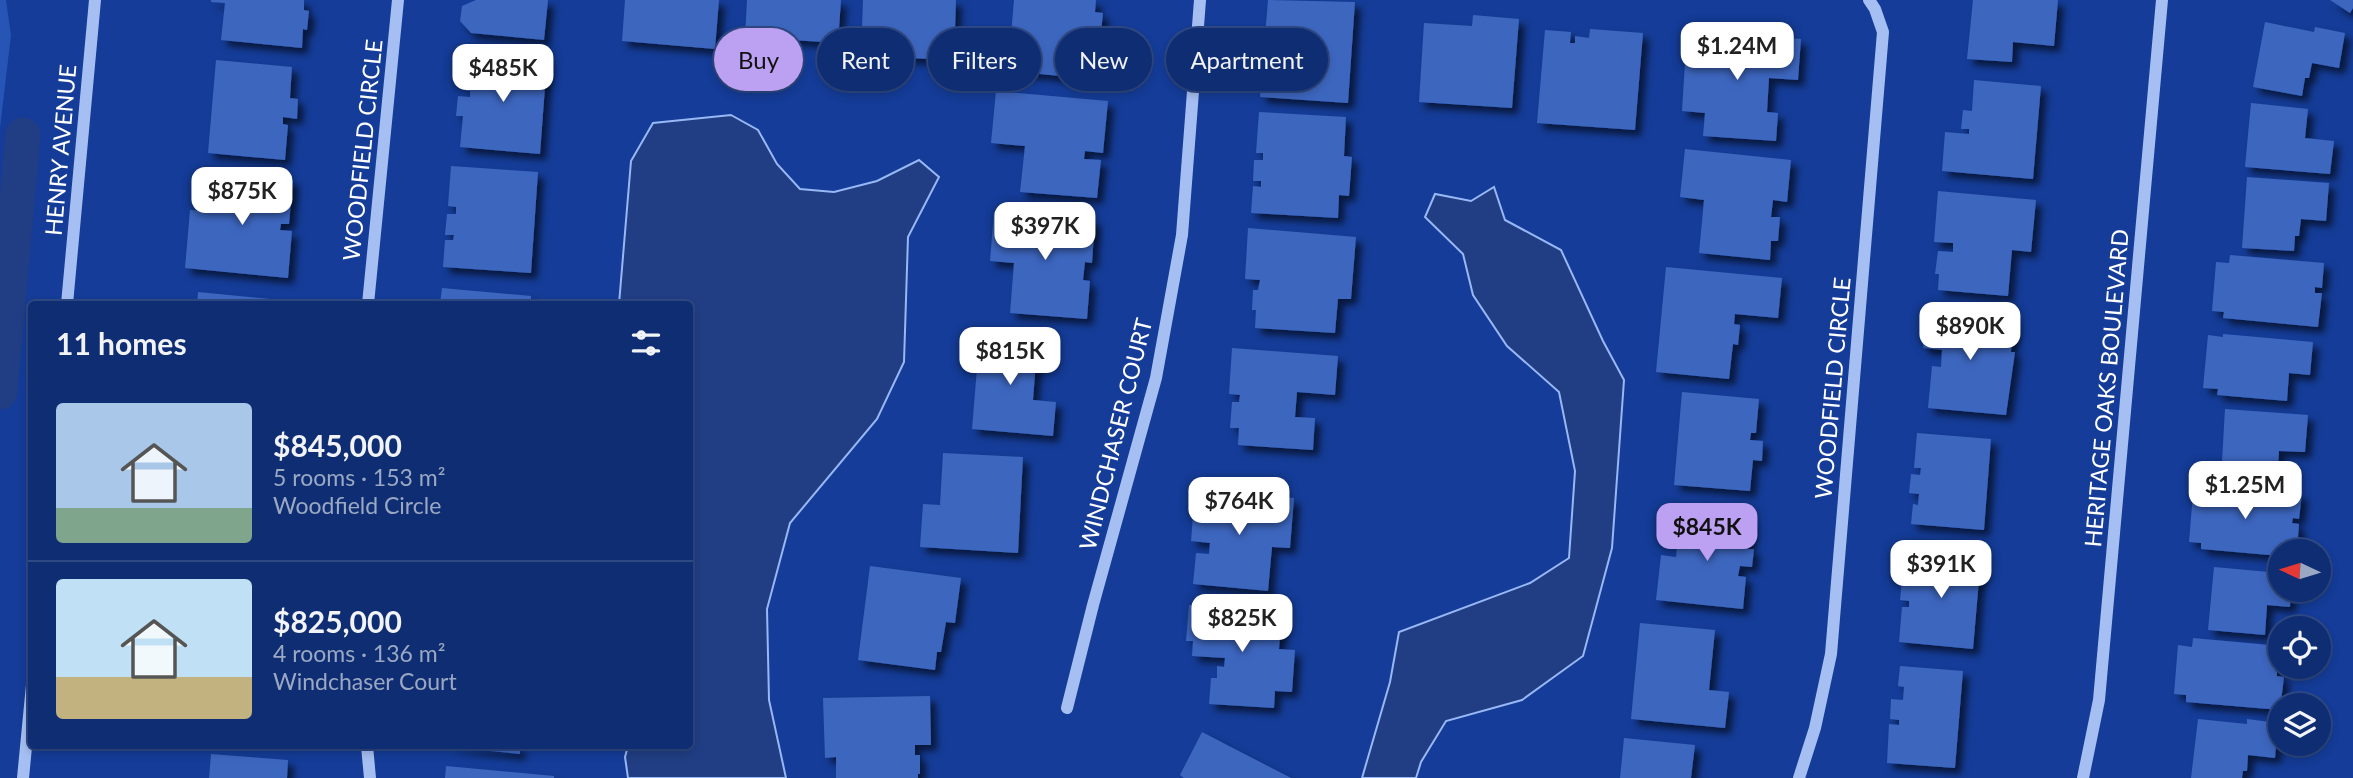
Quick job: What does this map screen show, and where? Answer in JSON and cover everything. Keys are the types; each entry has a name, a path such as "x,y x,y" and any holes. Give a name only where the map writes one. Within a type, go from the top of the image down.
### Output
{"street":[{"name":"HENRY AVENUE","path":"67,301 95,0"},
{"name":"WOODFIELD CIRCLE","path":"368,301 398,0"},
{"name":"WINDCHASER COURT","path":"1067,708 1156,378 1182,235 1200,0"},
{"name":"WOODFIELD CIRCLE","path":"1799,778 1815,728 1831,654 1883,32 1869,0"},
{"name":"HERITAGE OAKS BOULEVARD","path":"2083,778 2099,700 2162,0"},
{"path":"23,778 28,726"},
{"path":"367,749 370,778"}],"shaded area":[{"path":"0,0 6,0 11,35 0,128"},
{"path":"731,115 758,130 777,164 800,189 834,192 877,181 919,160 939,177 908,237 904,362 877,419 790,523 767,609 769,700 786,778 628,778 625,757 627,749 693,749 693,301 619,301 631,161 653,123"},
{"path":"1494,187 1505,220 1561,250 1624,380 1612,548 1583,656 1522,700 1446,721 1421,762 1416,778 1362,778 1390,682 1399,632 1530,583 1569,558 1575,471 1559,392 1507,346 1473,295 1463,254 1425,217 1435,194 1471,201"}],"building":[{"path":"211,0 304,0 304,10 309,11 307,30 303,29 302,48 221,40 225,3"},
{"path":"476,0 548,0 544,40 471,33 460,21 462,6"},
{"path":"625,0 719,0 717,28 714,28 714,49 622,41"},
{"path":"747,0 841,0 839,28 817,28 817,42 803,41 803,28 745,28"},
{"path":"863,0 956,0 955,28 928,28 928,59 914,58 914,28 862,28"},
{"path":"1014,0 1096,0 1095,12 1103,13 1101,28 1055,28 1055,75 1041,74 1041,28 1012,28"},
{"path":"1268,0 1355,2 1348,103 1260,97 1260,91 1328,91 1328,28 1266,28"},
{"path":"1973,0 2058,0 2054,46 2013,42 2012,62 1967,59"},
{"path":"2330,0 2353,0 2353,8 2350,13"},
{"path":"1473,15 1519,19 1512,108 1419,102 1424,23 1472,26"},
{"path":"2265,22 2314,32 2315,27 2345,33 2339,68 2312,63 2309,78 2305,78 2302,96 2253,87"},
{"path":"1590,29 1643,33 1635,130 1537,123 1545,30 1571,32 1570,43 1575,43 1575,36 1589,38"},
{"path":"1687,31 1801,39 1798,80 1769,78 1767,112 1778,113 1776,141 1703,136 1705,113 1682,111"},
{"path":"468,54 547,60 540,154 460,147 463,116 456,116 458,96 470,97 470,91 466,91"},
{"path":"216,60 292,67 290,98 298,99 297,119 283,117 283,124 288,125 285,160 208,153"},
{"path":"1974,80 2041,86 2033,179 1942,171 1945,132 1969,134 1969,129 1961,129 1963,110 1972,111"},
{"path":"996,91 1108,101 1103,153 1085,151 1084,159 1101,160 1097,198 1020,192 1025,146 991,143"},
{"path":"2251,103 2308,109 2305,138 2334,141 2330,174 2245,167"},
{"path":"1259,112 1346,117 1344,156 1352,157 1349,196 1339,195 1338,218 1251,213 1253,186 1261,187 1261,181 1253,181 1254,160 1263,160 1263,153 1256,153"},
{"path":"1685,149 1791,160 1787,202 1773,200 1771,217 1780,217 1778,241 1771,241 1770,260 1699,253 1704,200 1680,197"},
{"path":"451,166 538,172 531,273 443,267 445,240 453,240 454,235 445,235 447,214 456,214 456,207 448,206"},
{"path":"207,172 293,180 289,224 281,224 280,230 292,231 288,278 185,268 190,210 204,211"},
{"path":"2247,177 2329,183 2326,221 2301,219 2299,236 2295,236 2294,251 2242,248"},
{"path":"1938,191 2036,200 2031,252 2012,250 2008,296 1938,290 1939,274 1935,274 1938,251 1953,252 1953,243 1934,242"},
{"path":"994,212 1095,220 1092,263 1085,262 1083,280 1090,281 1087,319 1010,313 1014,263 990,261"},
{"path":"1248,228 1356,237 1351,299 1338,299 1335,333 1255,328 1253,290 1258,290 1260,280 1245,279"},
{"path":"2230,255 2324,263 2322,288 2315,287 2315,293 2322,293 2318,327 2223,318 2224,312 2212,311 2216,262 2229,263"},
{"path":"1666,267 1782,278 1778,318 1735,314 1734,324 1740,325 1738,345 1733,344 1729,379 1656,372"},
{"path":"442,288 531,296 531,301 440,301"},
{"path":"198,292 291,301 197,301"},
{"path":"1926,310 2014,318 2011,352 2015,352 2006,415 1928,408 1932,366 1941,367 1942,350 1923,348"},
{"path":"980,331 1038,336 1033,400 1056,402 1053,436 972,429"},
{"path":"2223,334 2313,342 2310,375 2289,373 2287,401 2217,395 2218,389 2203,388 2208,335 2223,337"},
{"path":"1232,348 1338,356 1335,395 1297,392 1295,417 1315,418 1313,450 1238,445 1239,428 1230,428 1232,402 1239,402 1240,395 1229,394"},
{"path":"1682,392 1759,399 1756,433 1751,433 1750,440 1763,441 1762,461 1753,460 1750,491 1674,485"},
{"path":"2225,409 2308,415 2305,452 2279,451 2278,468 2274,468 2273,483 2221,479"},
{"path":"1917,433 1991,439 1984,530 1911,524 1913,504 1918,505 1919,494 1909,493 1911,474 1920,475 1921,468 1914,468"},
{"path":"943,453 1023,457 1018,553 920,547 923,504 940,505"},
{"path":"2208,485 2302,494 2299,519 2293,518 2292,523 2299,524 2298,539 2268,539 2268,555 2201,549 2201,543 2189,542 2193,493 2207,494"},
{"path":"1195,490 1294,498 1290,548 1272,547 1268,591 1193,584 1196,553 1209,554 1210,543 1191,541"},
{"path":"1680,513 1751,520 1748,549 1754,549 1752,567 1740,566 1738,576 1746,577 1743,609 1656,600 1661,555 1676,557"},
{"path":"1909,551 1981,557 1973,649 1899,642 1902,607 1909,607 1909,601 1900,600 1902,581 1911,582 1912,571 1907,571"},
{"path":"870,566 961,578 955,623 946,622 935,670 858,660"},
{"path":"2214,567 2268,572 2268,602 2290,602 2290,607 2267,605 2265,635 2208,630"},
{"path":"1189,605 1282,611 1279,649 1295,650 1292,692 1275,691 1274,708 1209,704 1211,678 1217,678 1217,666 1224,667 1225,658 1192,656 1193,641 1186,641"},
{"path":"1640,623 1715,630 1709,690 1729,692 1725,728 1631,719"},
{"path":"2193,638 2268,645 2268,679 2284,679 2282,693 2268,693 2268,709 2186,702 2186,695 2174,694 2178,645 2192,647"},
{"path":"1900,666 1963,671 1955,768 1887,763 1889,724 1899,725 1899,720 1890,719 1891,699 1903,700 1904,687 1898,686"},
{"path":"930,696 931,745 915,745 915,755 920,755 918,778 836,778 836,757 825,758 823,698"},
{"path":"2198,719 2247,724 2247,719 2268,722 2268,756 2275,758 2248,755 2247,771 2243,771 2242,778 2191,778"},
{"path":"1202,732 1291,778 1184,778 1180,775"},
{"path":"1624,738 1695,745 1691,778 1620,778"},
{"path":"471,749 520,749 520,754"},
{"path":"211,754 288,760 287,778 209,778"},
{"path":"446,766 554,776 554,778 445,778"}],"waterway":[{"path":"0,392 23,135"}]}
